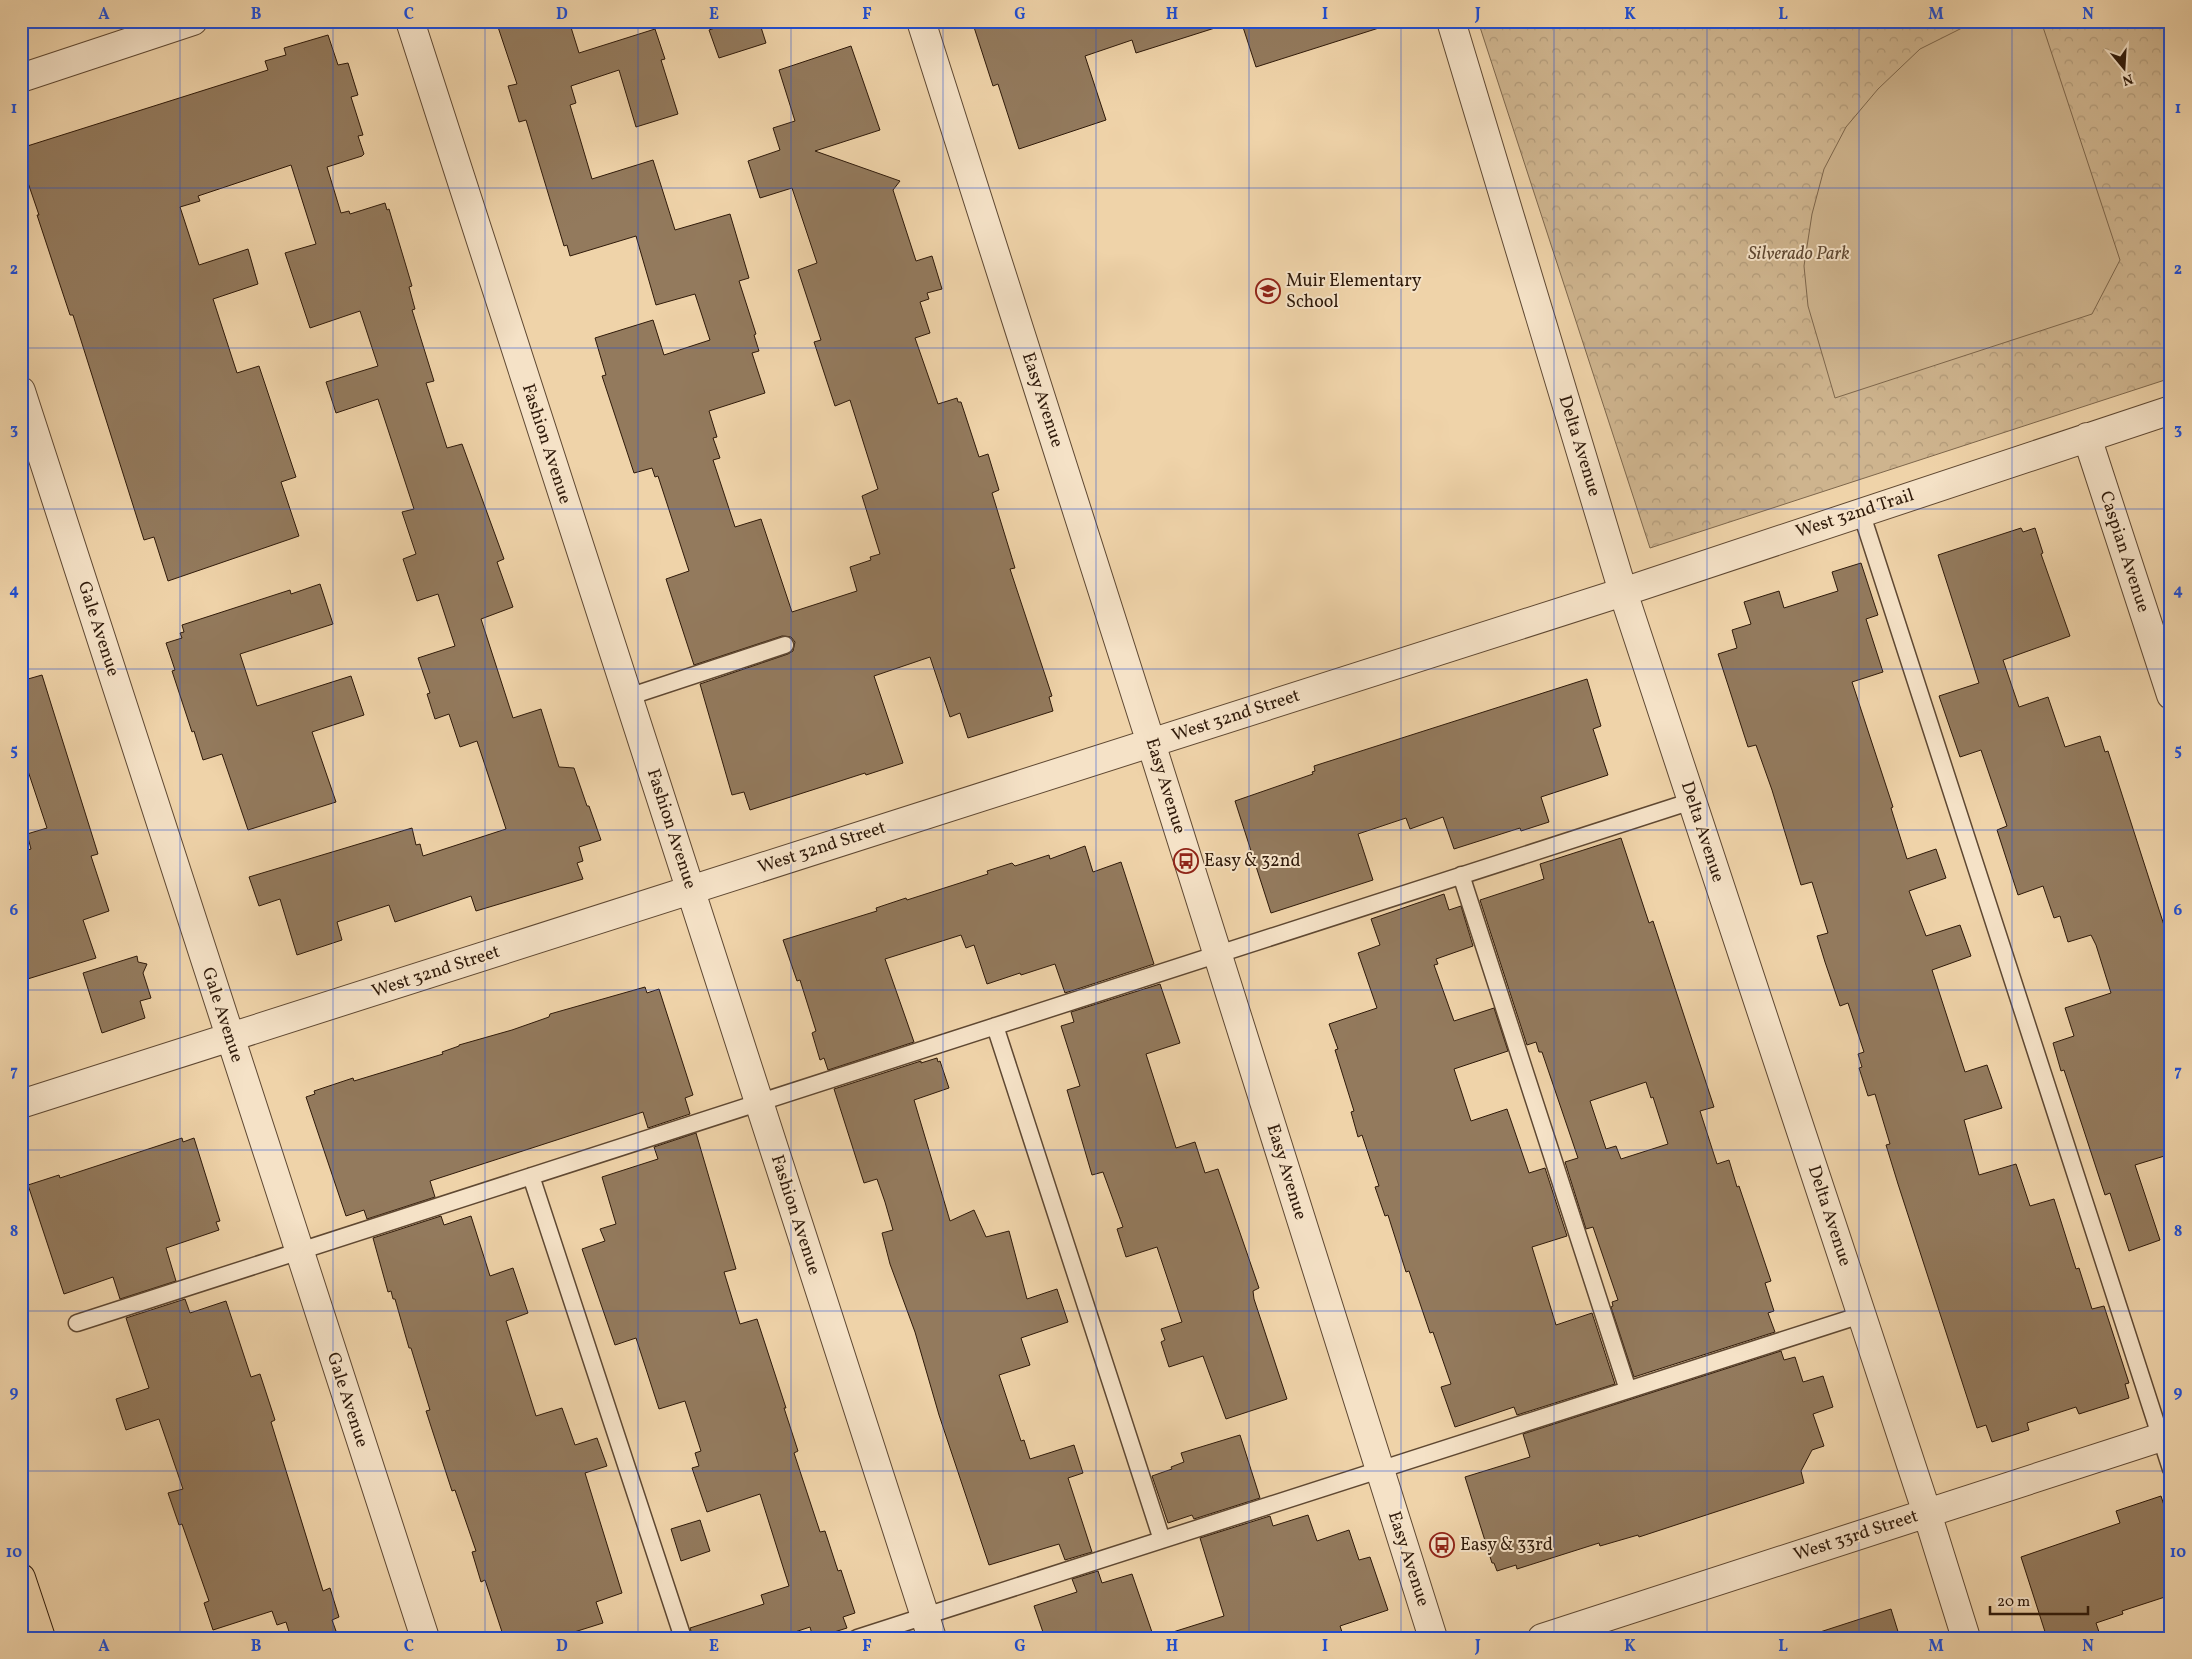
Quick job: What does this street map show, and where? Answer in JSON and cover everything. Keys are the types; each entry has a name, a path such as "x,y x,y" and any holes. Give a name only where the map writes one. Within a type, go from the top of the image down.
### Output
{"highway":[{"path":"21,1578 41,1638"}],"street":[{"path":"21,78 193,21"},
{"name":"Fashion Avenue","path":"410,21 928,1627"},
{"name":"Easy Avenue","path":"921,21 1218,954 1433,1638"},
{"name":"Delta Avenue","path":"1451,21 1623,592 1966,1638"},
{"name":"Gale Avenue","path":"21,391 425,1638"},
{"path":"2087,437 2171,410"},
{"name":"West 32nd Trail","path":"1623,592 2087,437"},
{"name":"Caspian Avenue","path":"2087,437 2171,695"},
{"name":"West 32nd Street","path":"21,1104 1623,592"},
{"name":"West 33rd Street","path":"1542,1638 2166,1436"}],"lane":[{"path":"1862,512 2166,1436 2171,1470"},
{"path":"628,697 785,645"},
{"path":"77,1323 1692,801"},
{"path":"1461,875 1628,1390"},
{"path":"995,1026 1162,1540"},
{"path":"532,1176 683,1638"},
{"path":"856,1638 928,1627 1162,1540 1861,1315"}],"green space":[{"name":"Silverado Park","path":"1478,21 2171,21 2171,378 1650,548"},
{"path":"1976,21 2041,21 2120,260 2092,314 1835,398 1808,306 1804,266 1812,214 1824,169 1846,127 1878,89 1920,49"}],"building":[{"path":"496,21 569,21 579,53 655,29 665,59 661,60 678,114 636,127 619,70 571,86 576,103 570,105 592,179 653,160 675,230 730,214 749,278 739,281 756,334 754,335 759,351 752,353 765,393 709,411 717,437 713,438 720,458 713,460 735,527 761,519 792,612 857,591 850,567 871,560 870,557 880,554 862,496 878,489 850,400 835,406 814,342 821,340 798,270 817,263 792,188 760,198 748,161 780,150 773,128 795,121 779,70 851,46 880,130 815,151 900,181 893,190 916,261 932,256 942,289 927,293 929,299 920,302 930,333 915,338 938,404 957,398 958,402 961,402 979,457 988,454 999,490 992,493 1015,568 1010,569 1052,696 1049,697 1053,711 968,738 960,713 950,717 930,657 874,676 903,763 866,775 865,773 750,810 744,792 732,795 700,684 788,654 793,651 795,642 791,637 782,636 694,665 666,579 689,571 658,476 655,477 652,468 634,473 602,376 606,375 595,338 653,320 664,355 710,340 695,294 656,305 636,236 570,256 567,245 564,246 526,120 519,122 508,86 517,84"},
{"path":"712,21 759,21 766,43 719,58 709,30 715,28"},
{"path":"972,21 1217,21 1218,27 1136,53 1132,40 1085,56 1106,120 1019,149 998,84 993,86"},
{"path":"1241,21 1381,21 1382,27 1256,67"},
{"path":"328,35 338,65 348,63 358,95 351,97 363,135 358,136 364,154 362,156 327,167 341,213 349,211 350,214 385,203 387,210 389,209 412,286 409,287 415,309 412,310 434,381 426,383 447,448 462,444 504,559 497,562 513,607 481,619 513,718 541,709 559,767 574,768 601,840 579,847 583,861 577,863 583,879 476,911 471,896 395,922 389,905 337,922 342,940 297,955 280,899 259,906 249,877 412,828 416,845 420,844 423,856 506,829 477,741 460,747 449,714 435,719 427,694 430,693 418,658 455,646 438,594 417,601 403,559 416,554 402,512 414,509 378,399 336,413 326,382 378,366 360,311 310,328 285,253 316,244 291,165 198,196 200,201 180,207 199,265 248,249 258,284 213,299 237,373 259,366 296,477 281,482 299,536 168,581 154,537 144,540 73,315 70,315 25,174 21,172 21,148 268,70 265,61 286,55 284,48"},
{"path":"2021,528 2023,532 2035,528 2043,553 2041,554 2070,636 2003,660 2019,707 2048,697 2065,747 2100,736 2105,752 2108,751 2171,947 2171,1154 2135,1165 2160,1240 2129,1251 2110,1193 2105,1195 2064,1070 2061,1071 2053,1043 2074,1036 2065,1008 2111,993 2096,945 2091,935 2068,942 2060,916 2054,918 2043,886 2018,895 1997,830 2007,826 1981,750 1960,757 1939,696 1979,683 1938,555"},
{"path":"1861,563 1878,615 1866,619 1883,672 1852,682 1893,807 1891,808 1907,859 1936,849 1946,878 1909,891 1926,936 1960,925 1971,956 1932,970 1965,1072 1987,1065 2002,1108 1964,1120 1979,1175 2016,1164 2030,1206 2054,1199 2076,1269 2079,1268 2092,1309 2104,1306 2129,1383 2125,1384 2129,1398 2079,1414 2076,1407 2027,1423 2029,1430 1992,1442 1986,1425 1977,1428 1886,1145 1890,1144 1875,1094 1868,1096 1859,1068 1862,1067 1858,1054 1864,1052 1848,1003 1840,1006 1817,936 1828,933 1812,882 1801,885 1756,745 1748,747 1718,654 1737,648 1732,630 1751,624 1744,602 1779,591 1784,608 1838,591 1832,572"},
{"path":"320,584 333,624 240,654 257,706 351,676 364,715 312,732 336,802 248,830 222,754 203,760 172,671 175,670 166,643 182,638 180,633 184,632 182,625 290,590 291,594"},
{"path":"42,675 98,854 91,856 109,911 83,920 96,958 21,981 21,852 31,849 27,834 47,828 21,750 21,681"},
{"path":"1587,679 1601,726 1593,729 1608,775 1541,797 1549,822 1521,831 1520,828 1454,849 1443,817 1410,829 1406,818 1358,834 1373,880 1271,913 1235,801 1313,774 1312,772 1315,771 1314,766"},
{"path":"1621,838 1649,923 1653,921 1714,1107 1700,1111 1717,1164 1729,1160 1771,1281 1765,1283 1774,1311 1768,1313 1775,1332 1634,1377 1611,1307 1613,1306 1612,1302 1618,1300 1593,1227 1586,1229 1565,1162 1578,1158 1542,1052 1539,1052 1536,1042 1527,1045 1480,900 1544,879 1540,864","holes":["1646,1082 1651,1098 1653,1097 1668,1144 1621,1159 1616,1146 1606,1149 1590,1101"]},
{"path":"1085,846 1093,872 1121,862 1154,964 1065,993 1055,964 987,984 974,945 966,948 961,935 885,959 914,1042 828,1070 824,1058 820,1060 812,1033 816,1031 800,980 797,981 783,940 877,911 876,908 906,898 907,900 988,874 987,871 1012,863 1015,866 1049,855 1050,859"},
{"path":"1444,894 1449,910 1461,906 1473,946 1436,959 1438,964 1434,965 1454,1021 1494,1008 1508,1051 1454,1069 1471,1121 1507,1109 1529,1173 1545,1168 1567,1236 1532,1247 1556,1325 1592,1313 1615,1384 1517,1415 1514,1407 1455,1427 1441,1387 1451,1384 1433,1332 1430,1333 1409,1271 1406,1272 1388,1215 1385,1216 1375,1187 1379,1186 1362,1135 1358,1137 1351,1112 1354,1111 1335,1050 1338,1049 1329,1024 1377,1008 1358,953 1380,945 1371,919"},
{"path":"137,956 138,962 147,964 143,973 151,998 140,1001 145,1018 102,1033 83,973"},
{"path":"1160,984 1180,1043 1146,1054 1176,1148 1195,1142 1205,1173 1218,1169 1259,1288 1253,1291 1254,1299 1287,1399 1226,1419 1203,1356 1169,1367 1161,1342 1165,1340 1161,1329 1182,1322 1157,1247 1126,1257 1117,1229 1123,1227 1103,1172 1092,1175 1067,1090 1080,1086 1061,1026 1074,1022 1071,1012"},
{"path":"645,987 647,993 659,989 693,1095 685,1098 690,1114 648,1128 643,1112 430,1181 435,1197 367,1219 364,1210 346,1216 306,1097 315,1094 314,1091 353,1078 354,1081 443,1054 442,1052 459,1045 512,1030 549,1017 550,1014"},
{"path":"937,1058 938,1062 940,1061 949,1088 914,1100 950,1221 974,1210 986,1237 1009,1231 1027,1299 1057,1289 1068,1322 1021,1338 1030,1365 999,1375 1021,1441 1024,1440 1030,1459 1074,1445 1083,1473 1068,1478 1092,1552 1065,1560 1059,1544 989,1565 939,1415 915,1332 890,1264 882,1233 893,1230 885,1202 877,1179 864,1183 834,1089 921,1061 921,1063"},
{"path":"696,1133 736,1269 724,1272 740,1324 757,1319 786,1408 784,1408 798,1451 794,1453 820,1532 825,1531 838,1571 841,1570 855,1613 843,1617 847,1628 815,1638 813,1638 810,1627 777,1638 693,1638 690,1628 764,1604 761,1595 789,1586 760,1494 707,1512 692,1468 699,1466 695,1453 701,1451 685,1401 659,1409 636,1338 615,1345 582,1249 605,1241 600,1229 616,1224 602,1177 658,1159 654,1147"},
{"path":"182,1138 183,1142 194,1138 220,1221 216,1222 219,1230 166,1248 176,1281 120,1299 113,1277 64,1294 28,1185 59,1175 60,1178"},
{"path":"441,1216 444,1225 471,1216 490,1276 513,1268 528,1313 506,1321 536,1416 562,1408 575,1445 597,1438 607,1466 585,1473 622,1593 596,1602 603,1623 555,1638 504,1638 485,1580 481,1582 472,1552 476,1551 455,1490 452,1491 426,1411 430,1410 411,1348 409,1348 395,1299 393,1299 391,1291 388,1292 373,1238"},
{"path":"185,1299 190,1313 226,1301 251,1377 260,1374 275,1420 271,1422 323,1591 330,1588 339,1617 332,1620 336,1631 315,1638 291,1638 286,1622 277,1625 272,1611 213,1630 204,1603 209,1601 182,1524 179,1525 168,1493 183,1489 159,1419 126,1430 116,1399 149,1388 126,1318"},
{"path":"1781,1351 1784,1360 1795,1357 1803,1382 1823,1376 1833,1407 1813,1414 1824,1446 1812,1450 1801,1471 1804,1483 1639,1537 1638,1535 1600,1546 1599,1543 1517,1569 1516,1565 1497,1571 1494,1563 1492,1563 1465,1477 1530,1457 1523,1434"},
{"path":"1240,1435 1260,1498 1194,1519 1192,1515 1168,1523 1152,1476 1172,1469 1171,1467 1184,1462 1181,1453"},
{"path":"2161,1496 2171,1527 2171,1595 2122,1611 2123,1614 2096,1623 2101,1638 2047,1638 2021,1557 2120,1523 2116,1511"},
{"path":"1308,1515 1317,1541 1349,1530 1359,1560 1370,1557 1388,1610 1340,1626 1344,1638 1174,1638 1173,1632 1224,1616 1200,1538 1270,1516 1273,1526"},
{"path":"700,1520 710,1551 681,1561 671,1529"},
{"path":"1098,1571 1102,1583 1132,1574 1154,1638 1045,1638 1034,1606 1077,1592 1072,1579"},
{"path":"1891,1609 1900,1638 1821,1638 1820,1632"}],"place":[{"name":"Muir Elementary School","path":"1268,291"},
{"name":"Easy & 32nd","path":"1186,861"},
{"name":"Easy & 33rd","path":"1442,1545"}]}
